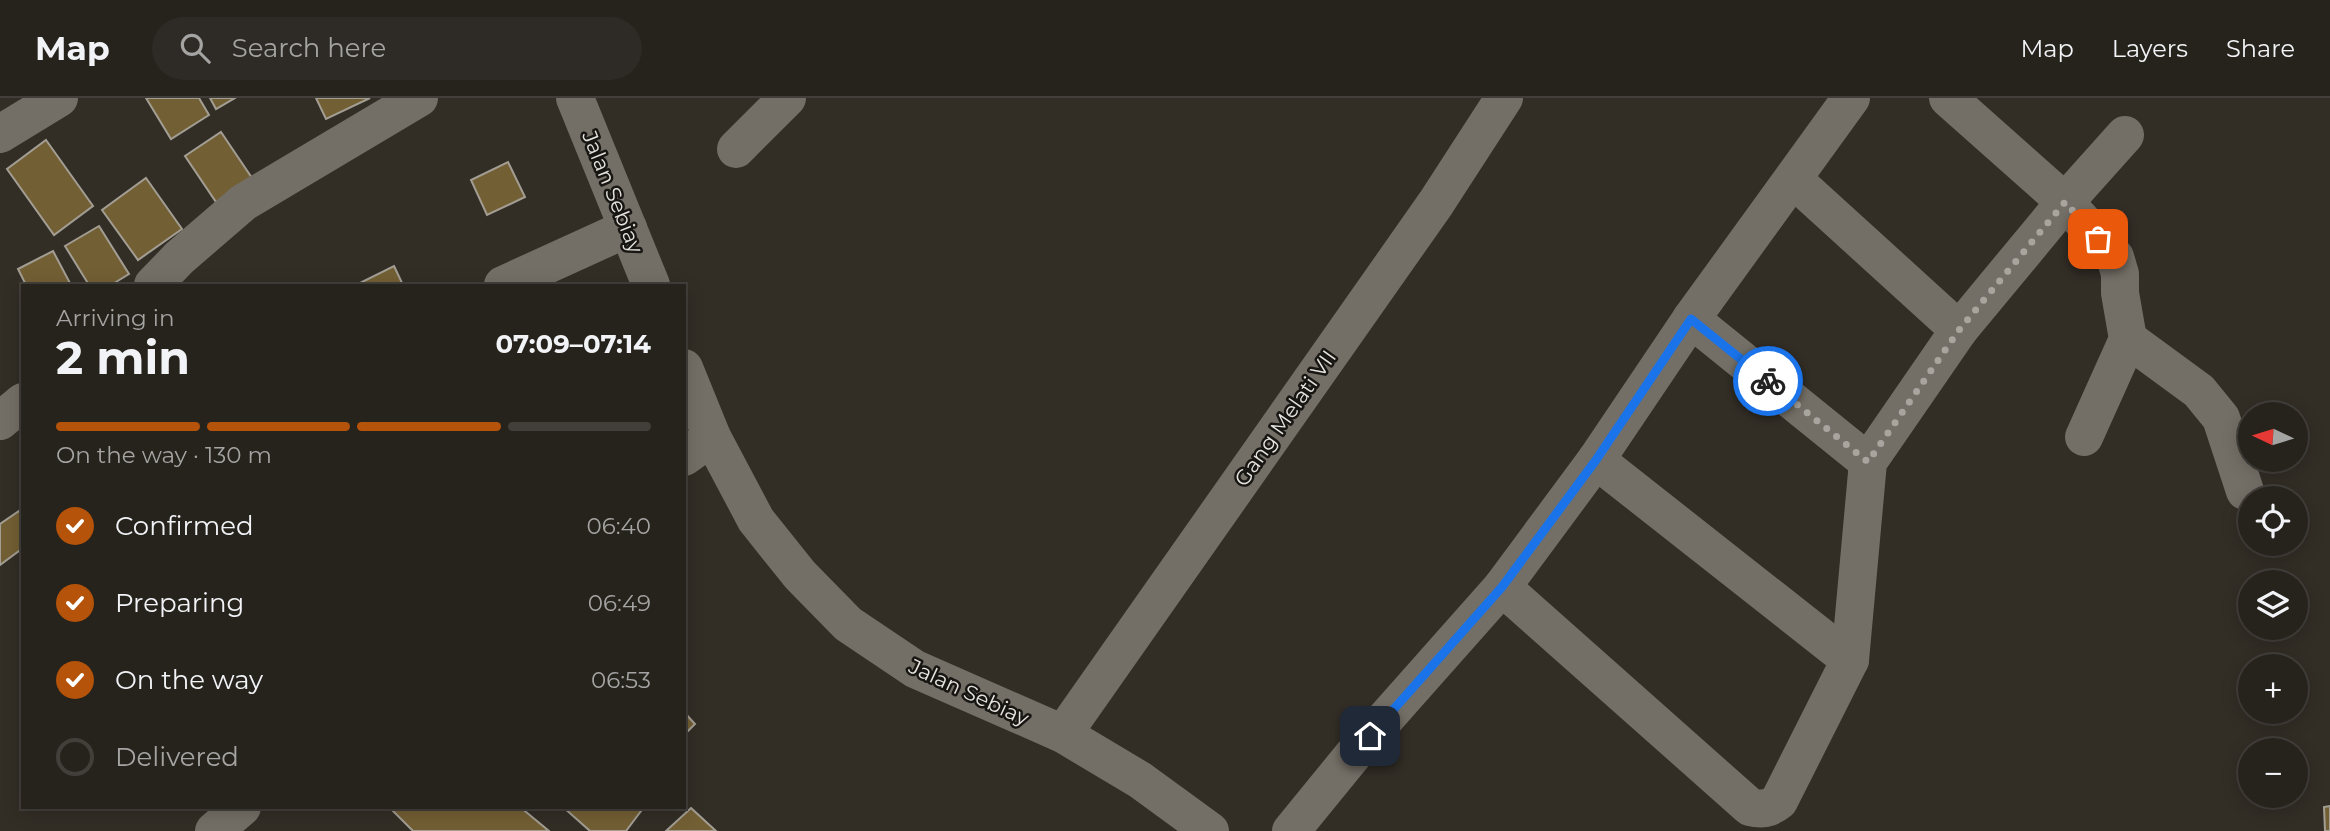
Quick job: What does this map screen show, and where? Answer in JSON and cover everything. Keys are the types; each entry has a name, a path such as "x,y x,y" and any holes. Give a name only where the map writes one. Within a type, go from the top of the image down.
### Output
{"street":[{"path":"0,134 59,98"},
{"path":"154,284 179,258 243,202 419,98"},
{"name":"Jalan Sebiay","path":"575,98 651,284"},
{"path":"736,149 787,98"},
{"name":"Gang Melati VII","path":"1063,734 1436,203 1504,98"},
{"path":"1291,831 1353,755 1502,587 1596,460 1691,319 1852,98"},
{"path":"1948,98 2065,202 2115,257 2120,274 2120,293 2128,339 2084,437"},
{"path":"1502,587 1749,807 1767,808 1779,800 1850,660 1868,462 1959,330 2065,202 2125,135"},
{"path":"1793,179 1959,330"},
{"path":"505,284 628,228"},
{"path":"1691,319 1868,462"},
{"path":"2128,339 2199,391 2221,418 2243,486"},
{"name":"Jalan Sebiay","path":"686,379 698,447 800,575 848,624 915,669 1063,734 1140,780 1210,831"},
{"path":"0,421 21,404"},
{"path":"1596,460 1850,660"},
{"path":"214,831 240,809"}],"building":[{"path":"146,98 199,98 209,115 171,139"},
{"path":"210,98 235,98 216,109"},
{"path":"316,98 370,98 326,119"},
{"path":"221,132 252,178 216,202 185,156"},
{"path":"46,140 93,206 54,235 7,169"},
{"path":"508,162 525,197 487,215 471,180"},
{"path":"146,178 182,229 138,260 102,210"},
{"path":"99,226 129,274 113,284 88,284 65,246"},
{"path":"53,251 70,284 26,284 18,269"},
{"path":"394,266 403,284 358,284"},
{"path":"19,511 21,514 21,549 0,565 0,524"},
{"path":"686,714 695,724 686,733"},
{"path":"2330,806 2330,831 2325,831 2324,807"},
{"path":"691,808 716,831 666,831"},
{"path":"391,809 522,809 549,831 413,831"},
{"path":"565,809 642,809 626,831 590,831"}],"way so far":[{"path":"1768,381 1868,462 1959,330 2065,202 2098,239"}],"route":[{"path":"1370,736 1502,587 1596,460 1691,319 1768,381"}]}
